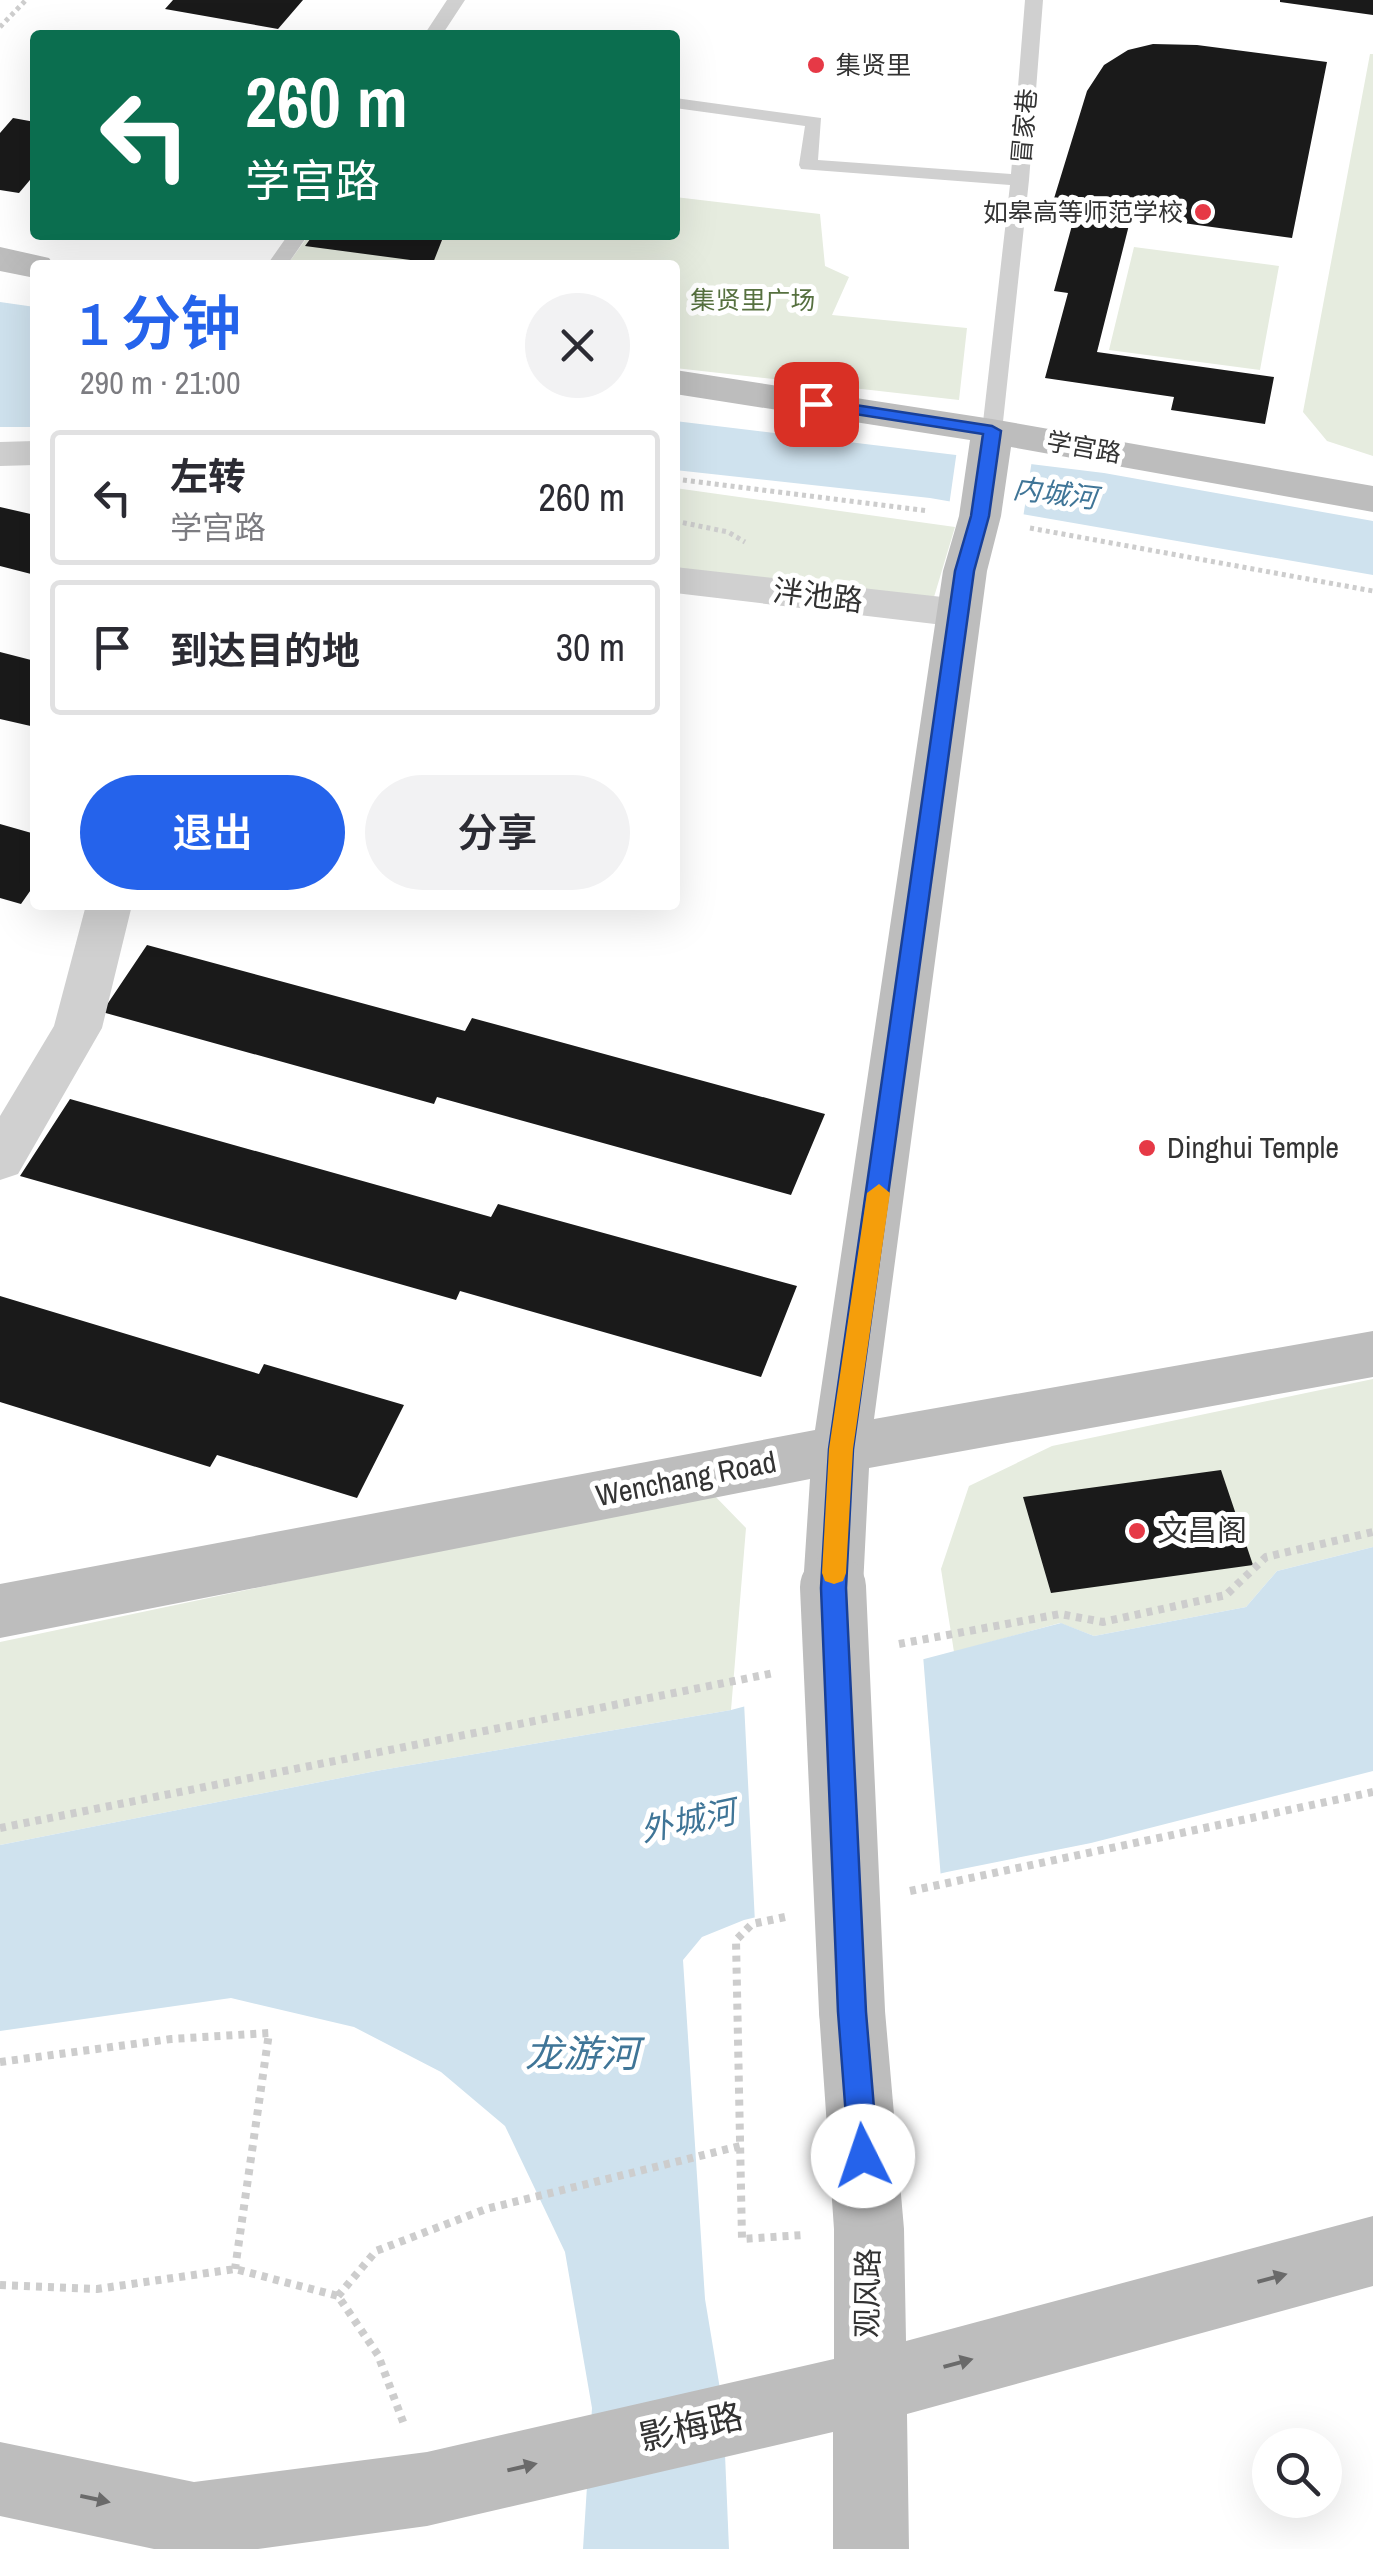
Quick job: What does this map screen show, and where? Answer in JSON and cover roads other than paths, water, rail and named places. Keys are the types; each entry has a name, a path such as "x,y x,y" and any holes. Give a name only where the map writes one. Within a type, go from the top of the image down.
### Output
{"street":[{"path":"0,259 30,265"},
{"name":"学宫路","path":"680,383 991,441 1373,499"},
{"name":"观风路","path":"871,2549 869,2229 852,2012 833,1588 841,1449 964,571 980,516 991,441"},
{"path":"0,454 30,453"},
{"name":"泮池路","path":"680,581 960,613"},
{"path":"0,1160 78,1028 108,910"},
{"name":"Wenchang Road","path":"0,1611 841,1449 1373,1354"},
{"name":"影梅路","path":"0,2479 194,2520 428,2489 867,2388 1373,2251"}],"lane":[{"path":"436,30 456,0"},
{"name":"冒家巷","path":"991,441 1020,180 1034,0"},
{"path":"680,104 815,122 808,166 1020,180"}],"water":[{"path":"0,302 30,306 30,427 0,427"},
{"name":"内城河","path":"680,422 1104,473 1373,521 1373,575 930,498 680,471"},
{"path":"1373,1547 1373,1771 1091,1843 744,1920 702,1937 683,1960 705,2299 723,2407 729,2549 583,2549 592,2408 565,2252 505,2126 441,2072 354,2027 231,1998 0,2031 0,1845 376,1771 731,1710 1061,1623 1094,1636 1246,1607 1277,1571"}],"place":[{"name":"集贤里","path":"816,65"},
{"name":"如皋高等师范学校","path":"1203,212"},
{"name":"Dinghui Temple","path":"1147,1148"},
{"name":"文昌阁","path":"1137,1531"}],"park label":[{"name":"集贤里广场","path":"753,300"}],"water label":[{"name":"外城河","path":"688,1821"},
{"name":"龙游河","path":"582,2054"}]}
